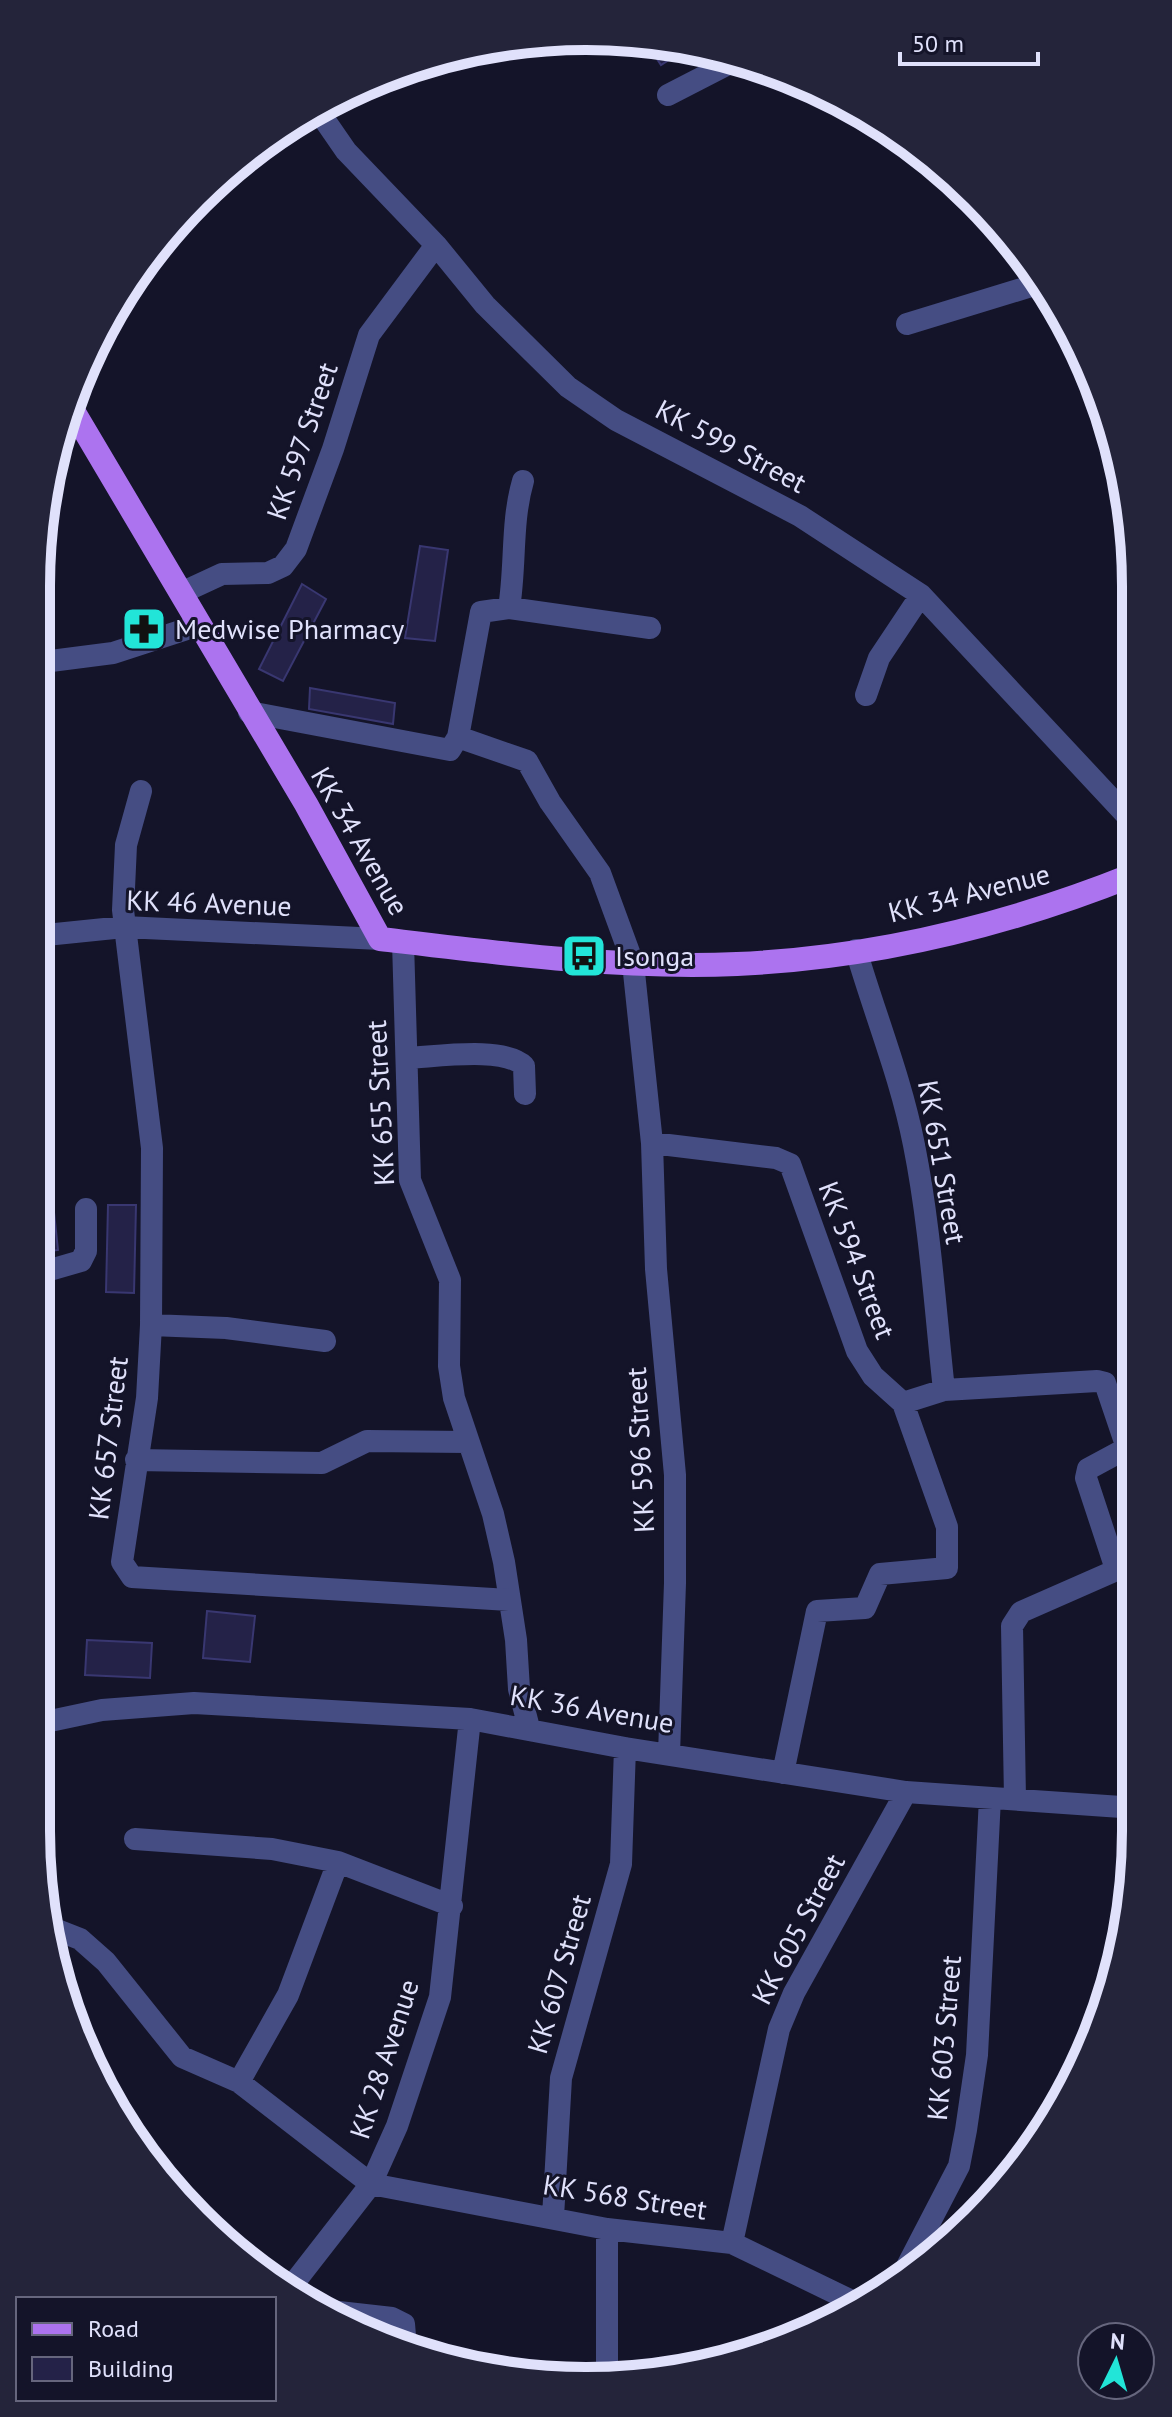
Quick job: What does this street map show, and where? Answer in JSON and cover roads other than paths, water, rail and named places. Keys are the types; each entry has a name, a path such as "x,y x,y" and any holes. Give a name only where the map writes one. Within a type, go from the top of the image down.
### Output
{"main road":[{"name":"KK 34 Avenue","path":"77,417 249,712 392,940 633,963 736,964 856,950 991,923 1078,897 1122,879"}],"street":[{"path":"668,95 722,67"},
{"name":"KK 599 Street","path":"324,119 346,151 436,245 485,305 568,387 616,420 800,516 921,595 1122,810"},
{"name":"KK 597 Street","path":"181,593 204,579 222,574 268,573 283,566 296,549 333,449 369,335 436,245"},
{"path":"907,324 1031,286"},
{"path":"509,608 516,566 515,509 523,481"},
{"path":"866,695 879,658 921,595"},
{"path":"249,712 450,750 458,737 481,612 509,608 650,628"},
{"path":"50,661 113,653 199,625"},
{"name":"KK 596 Street","path":"458,737 527,761 550,802 600,873 633,963 652,1143 656,1269 675,1475 669,1754"},
{"name":"KK 657 Street","path":"141,791 126,845 124,927 152,1148 151,1325 147,1398 122,1562 132,1577 509,1600"},
{"name":"KK 46 Avenue","path":"50,935 124,927 392,940"},
{"name":"KK 655 Street","path":"392,940 407,1058 410,1180 450,1280 449,1366 467,1442 493,1514 516,1640 519,1689 529,1728"},
{"name":"KK 651 Street","path":"856,950 877,1024 892,1059 914,1145 944,1390"},
{"path":"407,1058 480,1054 517,1060 524,1066 525,1094"},
{"name":"KK 594 Street","path":"652,1143 790,1164 857,1351 873,1376 903,1403 947,1527 947,1568 880,1574 865,1608 817,1611 783,1773"},
{"path":"50,1270 81,1261 86,1251 86,1209"},
{"path":"151,1325 226,1328 325,1341"},
{"path":"903,1403 944,1390 1105,1383 1122,1433"},
{"path":"136,1460 322,1463 367,1441 467,1442"},
{"path":"1015,1799 1012,1626 1021,1612 1112,1572 1115,1566 1086,1478 1088,1469 1122,1451"},
{"name":"KK 36 Avenue","path":"50,1721 102,1710 194,1703 470,1719 625,1748 906,1792 1122,1807"},
{"name":"KK 28 Avenue","path":"295,2281 371,2184 397,2126 440,1997 470,1719"},
{"name":"KK 607 Street","path":"553,2217 561,2078 621,1864 625,1748"},
{"name":"KK 605 Street","path":"732,2243 779,2029 794,1993 906,1792"},
{"name":"KK 603 Street","path":"912,2256 959,2166 966,2130 977,2055 990,1798"},
{"path":"135,1839 272,1849 338,1862 452,1906"},
{"path":"239,2082 288,1995 338,1862"},
{"path":"59,1931 80,1939 106,1962 182,2057 239,2082 371,2184"},
{"name":"KK 568 Street","path":"371,2184 607,2229 732,2243 847,2299"},
{"path":"607,2229 607,2366"},
{"path":"353,2314 392,2318 404,2324 405,2335"}],"place":[{"name":"Medwise Pharmacy","path":"144,629"},
{"name":"Isonga","path":"584,956"}]}
